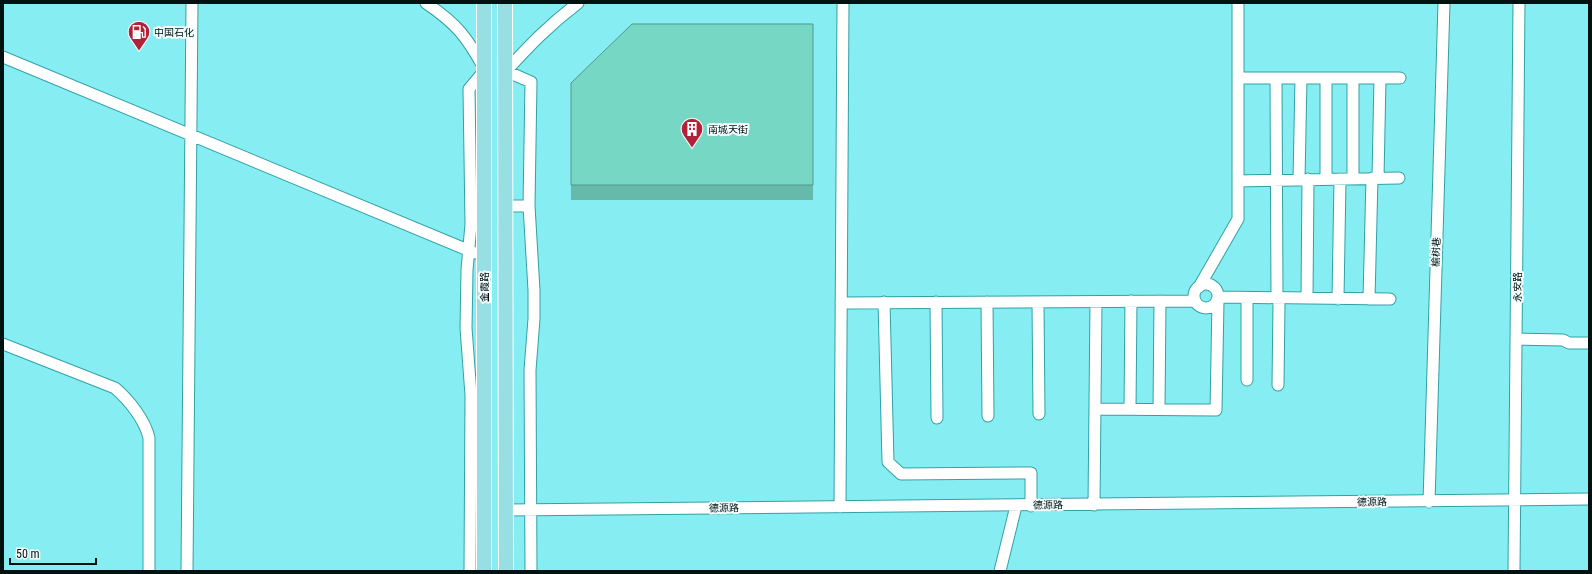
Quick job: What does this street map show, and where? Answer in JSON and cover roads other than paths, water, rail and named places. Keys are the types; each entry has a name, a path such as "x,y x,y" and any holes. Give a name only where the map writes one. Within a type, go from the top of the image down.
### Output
{"main road":[{"name":"金霞路","path":"484,3 485,70 478,207 484,257 477,390 477,503 484,571"},
{"path":"506,3 506,571"}],"street":[{"path":"187,571 192,3"},
{"path":"426,3 459,29 472,47 485,70"},
{"path":"530,571 530,370 534,319 529,206 531,82 506,71 536,37 578,3"},
{"path":"840,507 843,3"},
{"path":"1218,299 1212,308 1208,309 1200,307 1195,301 1194,293 1238,219 1238,3"},
{"name":"榆树巷","path":"1429,502 1444,3"},
{"name":"永安路","path":"1514,571 1519,3"},
{"path":"3,57 484,257"},
{"path":"1238,78 1400,78"},
{"path":"1276,78 1277,298 1279,304 1278,385"},
{"path":"1301,78 1307,298"},
{"path":"1326,78 1326,179"},
{"path":"1353,78 1353,178"},
{"path":"1369,299 1380,78"},
{"path":"1238,181 1399,178"},
{"path":"1338,299 1340,179"},
{"path":"506,206 529,206"},
{"path":"477,390 466,328 468,250 471,224 478,207"},
{"path":"1095,409 1216,410 1218,293 1214,287 1206,284 1199,286"},
{"path":"1247,298 1247,380"},
{"path":"1218,299 1390,299"},
{"path":"1159,409 1160,301"},
{"path":"841,303 1195,301"},
{"path":"884,302 888,462 901,474 1031,472 1031,506"},
{"path":"936,302 937,418"},
{"path":"987,302 988,416"},
{"path":"1038,302 1039,414"},
{"path":"1094,505 1096,302"},
{"path":"1130,409 1131,302"},
{"path":"1517,339 1563,340 1569,343 1589,343"},
{"path":"3,344 115,388 127,398 147,428 149,438 149,571"},
{"name":"德源路","path":"507,510 1429,502 1589,499"},
{"path":"470,571 477,503"},
{"path":"1000,571 1016,506"}],"place":[{"name":"中国石化","path":"139,52"},
{"name":"南城天街","path":"692,148"}]}
